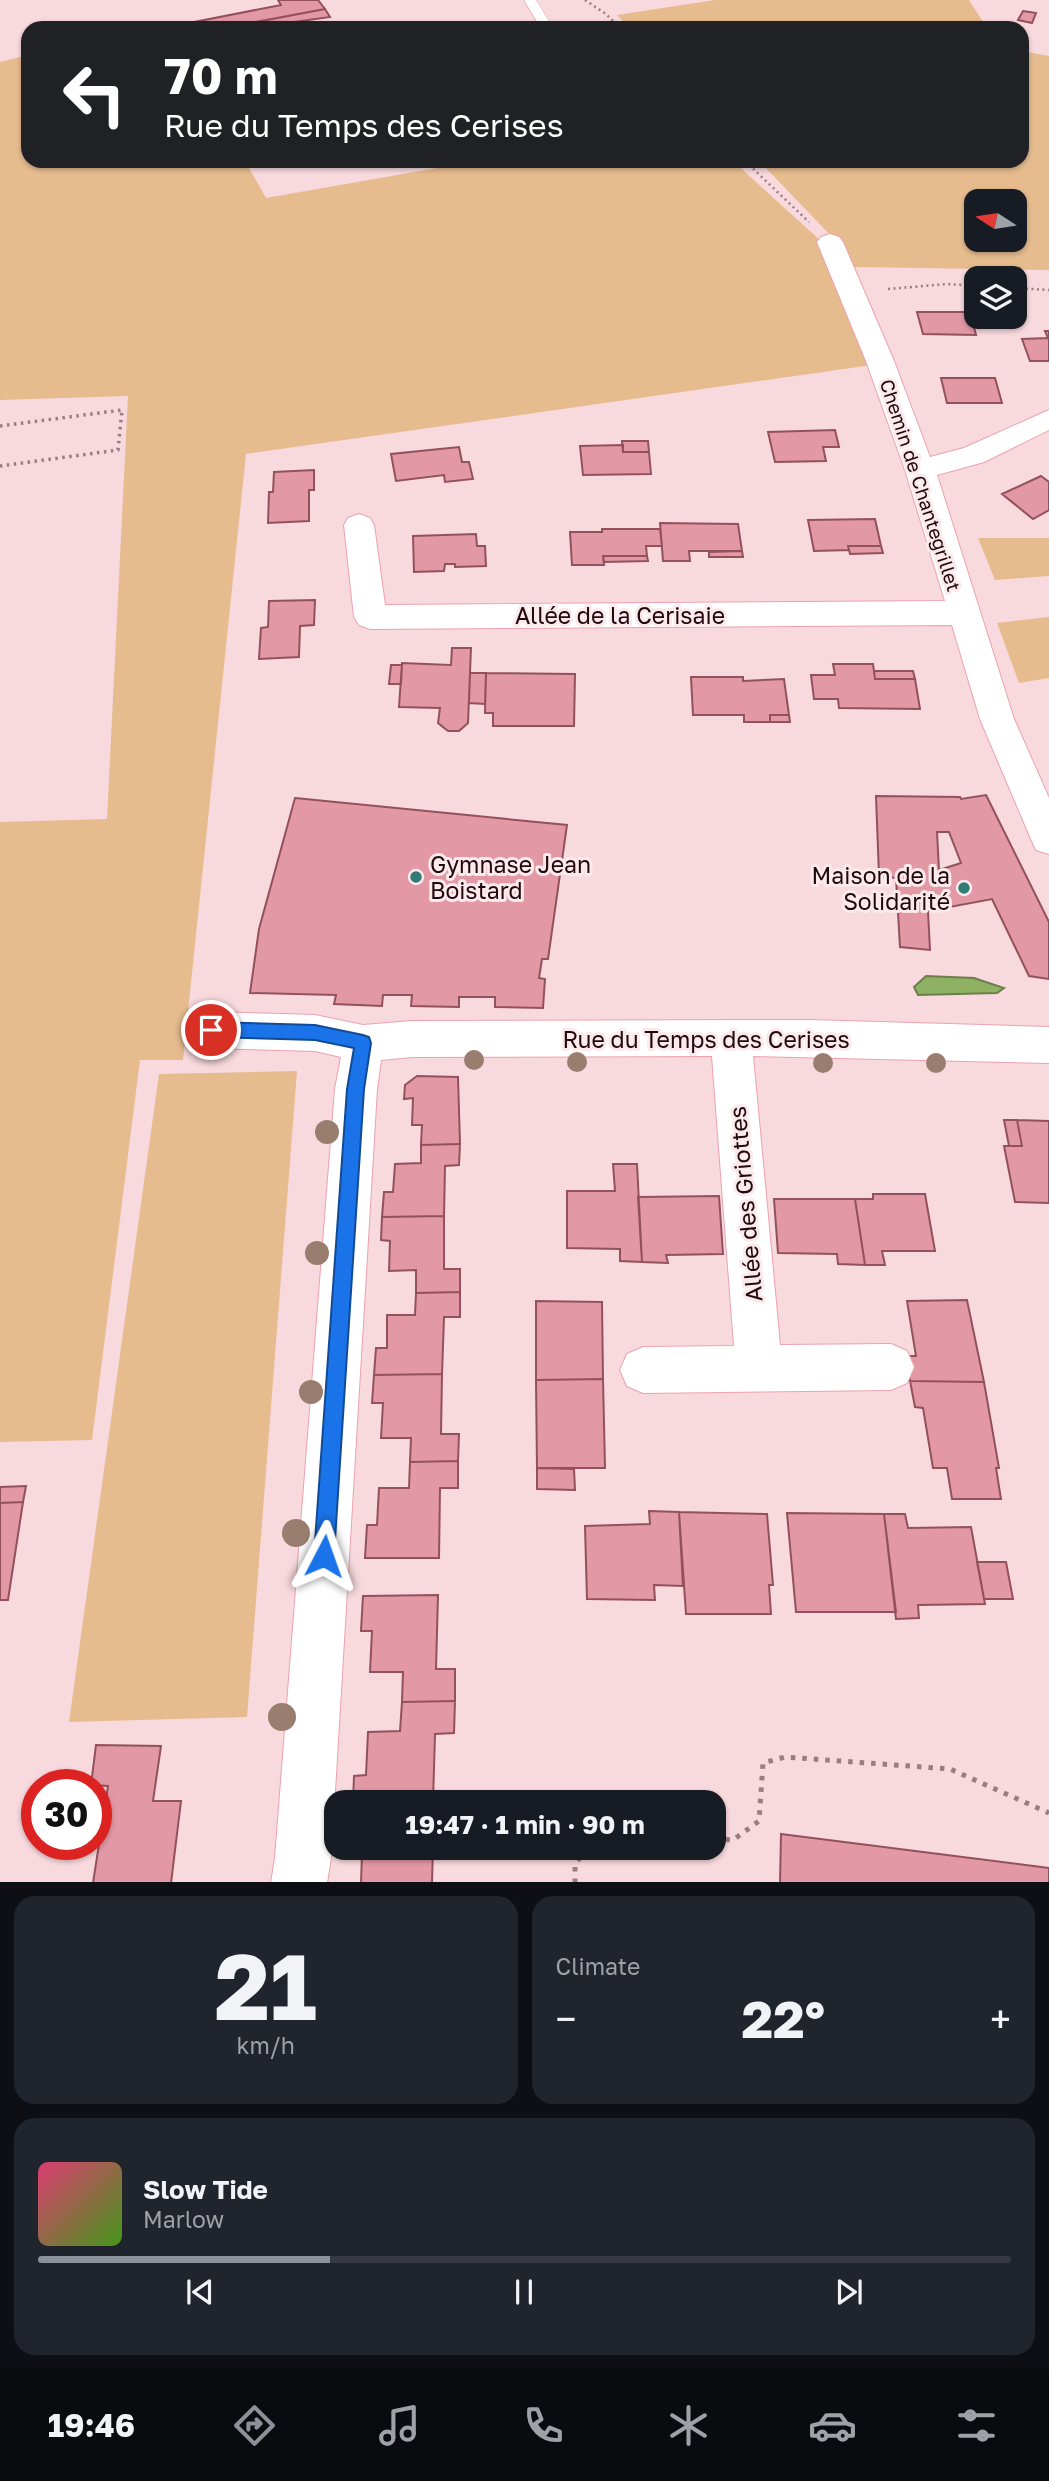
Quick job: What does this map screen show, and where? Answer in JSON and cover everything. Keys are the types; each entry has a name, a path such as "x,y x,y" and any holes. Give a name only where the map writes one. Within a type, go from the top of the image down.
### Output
{"street":[{"name":"Chemin de Chantegrillet","path":"830,242 880,361 920,470 998,719 1047,833"},
{"path":"920,470 974,456 1049,419"},
{"name":"Allée de la Cerisaie","path":"359,525 370,617 963,613"},
{"name":"Rue du Temps des Cerises","path":"211,1030 315,1033 363,1043 412,1039 950,1040 1049,1045"},
{"name":"Allée des Griottes","path":"731,1040 758,1368"},
{"path":"299,1882 304,1844 356,1089 363,1043"},
{"path":"643,1370 891,1367"}],"lane":[{"path":"530,0 543,21"}],"path":[{"path":"585,0 613,21"},
{"path":"752,168 830,242"},
{"path":"854,300 860,295 905,286 964,286"},
{"path":"1027,289 1049,290"},
{"path":"0,426 122,410 118,450 0,466"},
{"path":"726,1840 733,1840 759,1821 763,1763 785,1757 950,1769 1049,1813"},
{"path":"575,1882 575,1865 578,1860"}],"shaded area":[{"path":"715,0 969,0 982,21 623,21 617,15"},
{"path":"1029,52 1049,56 1049,270 1027,270 1027,266 964,266 964,269 854,267 835,240 766,168 1029,168"},
{"path":"21,57 21,168 249,168 266,198 437,168 741,168 822,242 872,365 246,454 183,1060 140,1060 92,1440 0,1442 0,822 107,819 128,396 0,400 0,62"},
{"path":"978,538 1049,538 1049,576 995,580"},
{"path":"1049,617 1049,678 1019,683 997,623"},
{"path":"926,976 974,978 1004,988 997,993 918,995 914,987"},
{"path":"297,1071 247,1717 69,1722 159,1074"}],"building":[{"path":"278,0 318,0 325,9 261,21 199,21 281,5"},
{"path":"325,9 330,17 301,21 261,21"},
{"path":"1023,11 1036,13 1032,23 1018,20"},
{"path":"917,312 964,312 964,329 974,329 976,335 923,334"},
{"path":"1045,331 1049,331 1049,361 1030,361 1022,339 1048,338"},
{"path":"941,378 995,378 1002,403 947,403"},
{"path":"835,430 839,447 823,447 826,461 775,462 768,432"},
{"path":"622,441 648,441 649,452 623,452"},
{"path":"623,445 623,452 649,452 651,474 583,475 580,446"},
{"path":"459,447 462,462 469,462 473,479 445,482 444,475 396,481 391,454"},
{"path":"314,470 314,490 309,490 309,521 268,523 269,492 273,492 274,472"},
{"path":"1041,476 1049,482 1049,510 1033,519 1002,494"},
{"path":"875,519 881,546 848,546 849,550 814,551 808,520"},
{"path":"660,523 738,524 742,551 689,551 690,561 663,561"},
{"path":"602,529 660,529 662,546 646,546 647,556 603,556 604,565 572,565 570,532 602,532"},
{"path":"476,534 477,546 485,546 486,566 455,567 455,564 445,564 444,571 414,572 413,536"},
{"path":"848,546 881,546 883,553 850,554"},
{"path":"742,551 743,557 709,557 709,552"},
{"path":"603,556 647,556 648,561 604,562"},
{"path":"315,600 314,625 300,626 299,657 259,659 261,628 268,627 269,601"},
{"path":"452,648 471,648 468,723 459,731 448,731 438,723 440,708 399,707 402,663 451,665"},
{"path":"833,664 873,664 875,679 915,679 920,709 839,708 838,699 814,699 811,675 835,675"},
{"path":"391,665 402,665 401,684 389,684"},
{"path":"874,671 913,671 915,679 875,679"},
{"path":"470,673 486,673 485,704 469,703"},
{"path":"486,673 575,674 574,726 493,726 493,713 485,713"},
{"path":"691,677 743,677 743,681 784,679 789,715 770,715 770,722 744,722 744,715 693,715"},
{"path":"770,715 789,715 790,722 770,722"},
{"name":"Maison de la Solidarité","path":"986,795 1049,922 1049,979 1029,976 992,899 928,911 930,950 900,947 896,878 879,876 876,796 961,799","holes":["937,832 949,832 961,863 939,870"]},
{"name":"Gymnase Jean Boistard","path":"295,798 567,825 548,959 542,959 539,978 545,979 543,1008 495,1007 495,997 459,997 459,1007 411,1006 412,995 383,995 382,1006 334,1004 336,995 250,993 259,929"},
{"path":"417,1076 458,1077 460,1144 421,1145 422,1125 412,1125 413,1098 404,1099 405,1085"},
{"path":"1004,1120 1017,1120 1022,1146 1009,1146"},
{"path":"1017,1120 1049,1121 1049,1203 1015,1202 1004,1146 1022,1146"},
{"path":"460,1144 459,1165 445,1166 444,1216 382,1217 384,1192 393,1192 395,1164 421,1163 421,1145"},
{"path":"613,1164 637,1164 642,1262 620,1261 620,1249 567,1248 567,1191 615,1191"},
{"path":"873,1194 925,1194 935,1251 882,1251 885,1265 865,1265 855,1199 873,1199"},
{"path":"719,1196 723,1254 666,1255 668,1263 642,1262 638,1197"},
{"path":"774,1199 855,1199 865,1265 838,1264 837,1254 778,1253"},
{"path":"444,1216 444,1269 460,1269 460,1292 416,1293 416,1270 389,1271 390,1241 381,1240 382,1217"},
{"path":"460,1292 460,1317 444,1317 442,1374 374,1375 376,1348 387,1348 387,1315 415,1315 416,1293"},
{"path":"967,1300 984,1382 910,1381 906,1356 916,1356 907,1301"},
{"path":"536,1301 602,1302 603,1379 536,1380"},
{"path":"442,1374 441,1434 459,1434 458,1461 410,1462 411,1438 381,1438 383,1403 372,1403 374,1375"},
{"path":"603,1379 605,1468 537,1468 536,1380"},
{"path":"910,1381 984,1382 999,1468 996,1468 1001,1499 952,1499 947,1468 933,1468 923,1408 915,1407"},
{"path":"458,1461 458,1488 440,1488 439,1558 365,1558 367,1525 377,1525 379,1488 409,1488 410,1462"},
{"path":"537,1468 574,1469 575,1490 537,1489"},
{"path":"26,1486 23,1502 0,1503 0,1487"},
{"path":"23,1502 8,1600 0,1600 0,1503"},
{"path":"649,1511 679,1512 683,1586 654,1585 655,1600 587,1599 585,1526 650,1524"},
{"path":"679,1512 767,1514 773,1585 769,1585 771,1614 686,1614"},
{"path":"787,1513 884,1514 896,1612 796,1612"},
{"path":"884,1514 905,1514 908,1528 971,1527 985,1604 918,1605 919,1618 896,1619"},
{"path":"977,1562 1006,1562 1013,1599 984,1599"},
{"path":"438,1595 436,1669 455,1669 455,1701 402,1702 403,1672 370,1672 372,1631 361,1631 363,1596"},
{"path":"455,1701 454,1733 435,1734 433,1790 353,1790 354,1776 366,1775 368,1732 400,1731 402,1702"},
{"path":"96,1745 161,1746 153,1801 181,1801 171,1882 93,1882 97,1860 112,1860 112,1769 93,1769"},
{"path":"781,1834 1049,1868 1049,1882 780,1882"},
{"path":"362,1860 433,1860 432,1882 361,1882"}],"place":[{"name":"Gymnase Jean Boistard","path":"416,877"},
{"name":"Maison de la Solidarité","path":"964,888"}],"route":[{"path":"211,1030 315,1033 363,1043 356,1089 324,1556"}]}
